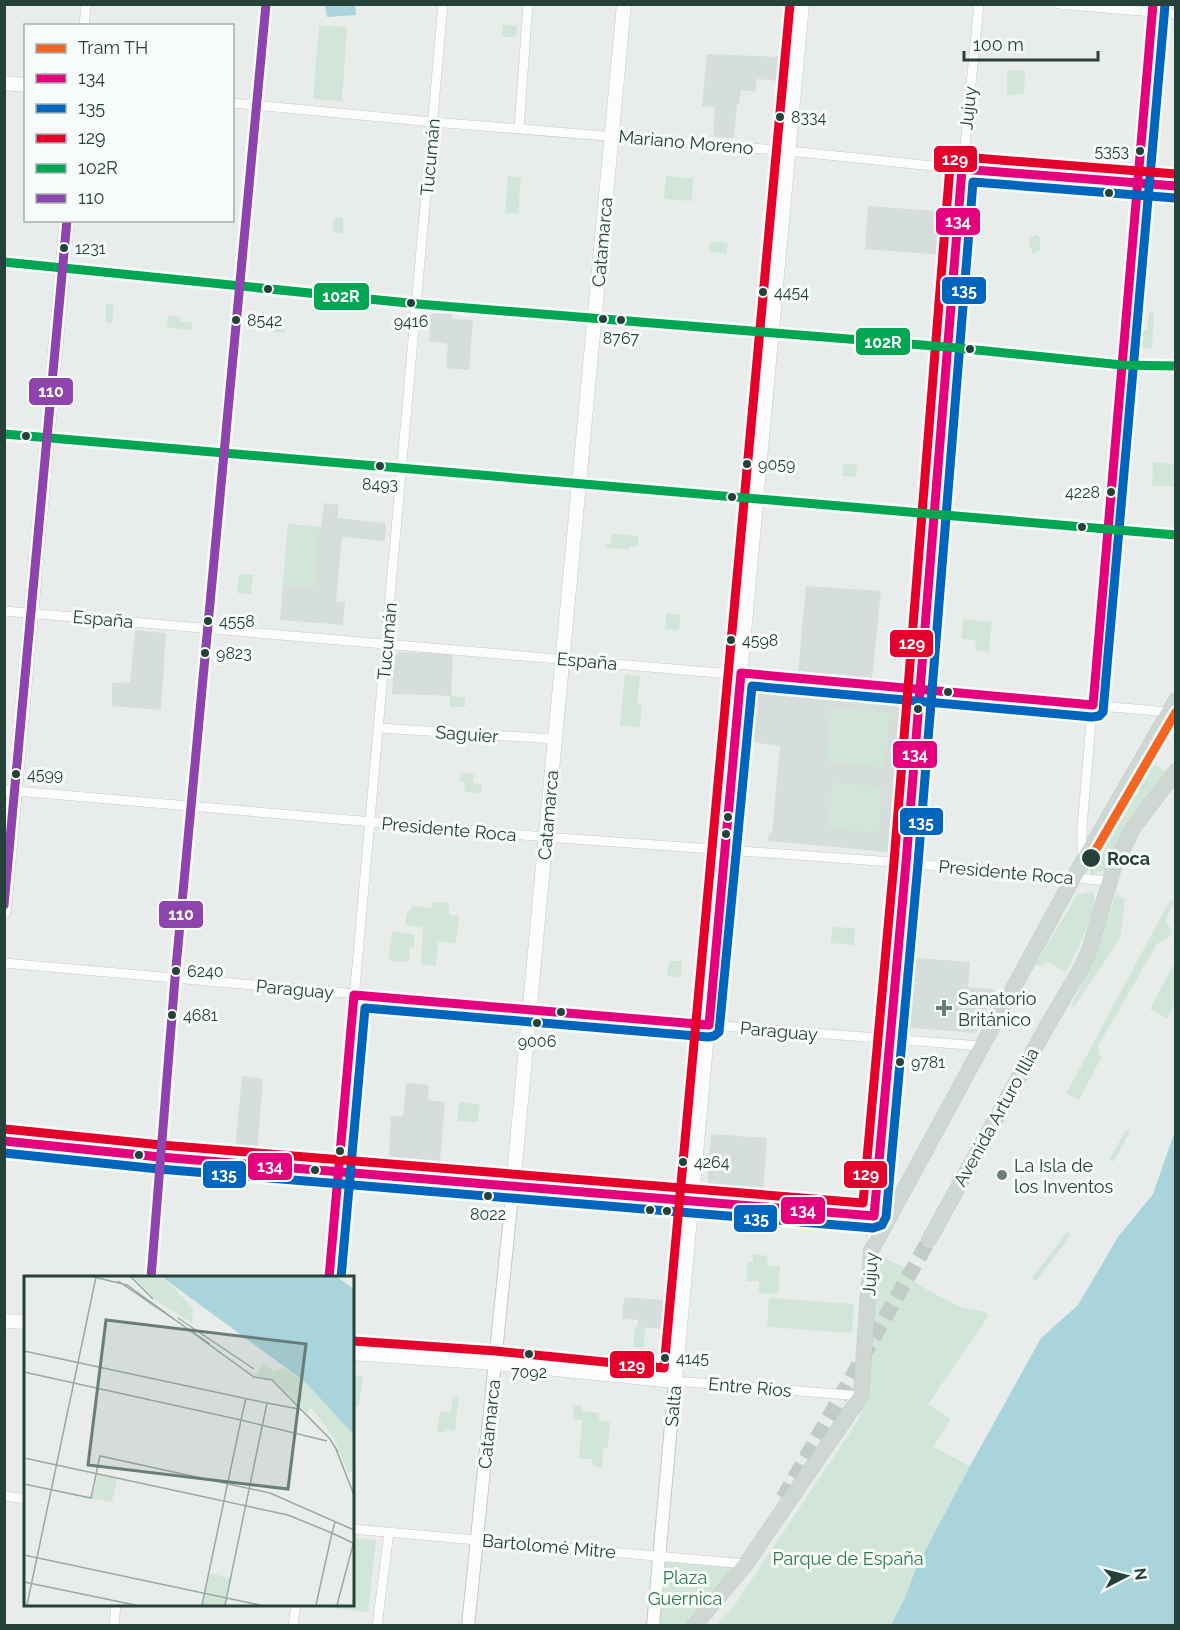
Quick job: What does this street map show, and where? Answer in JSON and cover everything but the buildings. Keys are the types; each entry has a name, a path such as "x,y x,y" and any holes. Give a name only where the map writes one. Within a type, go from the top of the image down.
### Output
{"main road":[{"name":"Catamarca","path":"513,1186 624,4"},
{"name":"Salta","path":"675,1380 802,4"},
{"path":"4,83 24,85"},
{"path":"4,910 10,790 32,613 67,222"},
{"path":"871,1251 1066,891 1172,706"},
{"name":"Avenida Arturo Illia","path":"929,1239 1080,970 1089,951 1114,867 1133,828 1176,771"},
{"path":"4,1141 160,1157 513,1186"},
{"name":"Jujuy","path":"861,1396 871,1251"},
{"path":"4,1321 24,1322"},
{"name":"Entre Ríos","path":"354,1353 675,1380"},
{"path":"694,1626 746,1564 861,1396"}],"street":[{"path":"84,24 86,4"},
{"path":"151,1276 175,978 266,4"},
{"name":"Tucumán","path":"328,1276 418,304 443,4"},
{"path":"519,128 528,4"},
{"name":"Jujuy","path":"871,1251 906,863 918,690 962,169 979,4"},
{"path":"1058,4 1152,8 1176,14"},
{"path":"1079,871 1152,8"},
{"name":"Mariano Moreno","path":"234,103 789,151 962,169 1176,186"},
{"path":"4,262 418,304 773,332 1122,364 1176,366"},
{"path":"4,434 1176,535"},
{"name":"España","path":"4,611 1094,705 1172,706"},
{"name":"Saguier","path":"379,728 555,739"},
{"name":"Presidente Roca","path":"10,790 725,851 1079,871 1110,881"},
{"name":"Paraguay","path":"4,963 530,1010 981,1046"},
{"path":"513,1186 874,1216"},
{"name":"Catamarca","path":"468,1626 513,1186"},
{"name":"Entre Ríos","path":"675,1380 861,1396"},
{"name":"Salta","path":"652,1626 675,1380"},
{"path":"4,1496 24,1499"},
{"name":"Bartolomé Mitre","path":"354,1529 746,1564"},
{"path":"377,1626 389,1532"},
{"path":"114,1626 116,1606"},
{"path":"293,1626 296,1606"}],"shaded area":[{"path":"707,54 782,57 780,81 757,79 755,92 741,90 739,104 737,104 734,138 713,137 715,107 702,106"},
{"path":"868,206 948,212 944,255 865,249"},
{"path":"431,313 452,314 452,319 473,320 469,370 446,368 448,344 429,341"},
{"path":"324,503 338,505 338,518 386,523 385,541 342,537 336,601 345,602 343,625 280,620 288,524 321,527"},
{"path":"806,586 881,591 872,678 798,671"},
{"path":"135,630 166,633 161,710 112,706 112,683 130,682"},
{"path":"398,652 453,654 451,696 392,694 394,656"},
{"path":"756,682 904,695 908,702 895,847 888,852 768,841 769,833 772,833 780,746 745,741 749,688"},
{"name":"Sanatorio Británico","path":"906,957 970,962 968,987 995,989 976,1033 899,1027"},
{"path":"242,1076 263,1079 257,1154 235,1151"},
{"path":"406,1083 429,1085 428,1100 445,1102 439,1173 388,1169 391,1116 403,1116"},
{"path":"711,1134 767,1138 763,1197 709,1192 707,1189"},
{"path":"624,1297 674,1301 672,1322 662,1321 661,1329 637,1327 638,1320 622,1319"}],"green space":[{"path":"503,24 517,26 516,37 502,37"},
{"path":"319,25 347,27 342,101 313,99"},
{"path":"1007,70 1025,71 1024,94 1007,96"},
{"path":"508,176 521,178 518,214 505,213"},
{"path":"666,176 693,178 692,201 664,199"},
{"path":"334,218 343,218 343,233 333,233"},
{"path":"1037,235 1040,238 1040,251 1033,254 1029,243 1031,237"},
{"path":"710,241 728,243 726,254 709,251"},
{"path":"106,304 114,305 112,323 105,323"},
{"path":"1149,312 1154,313 1152,348 1141,348 1143,330 1147,330"},
{"path":"168,316 181,317 181,322 192,322 191,330 167,327"},
{"path":"273,318 286,318 284,333 272,332"},
{"path":"1153,462 1175,464 1175,487 1152,486"},
{"path":"843,463 857,465 856,477 843,476"},
{"path":"288,524 319,527 314,588 283,585"},
{"path":"611,534 638,536 638,546 629,546 629,549 606,548 607,544 611,544"},
{"path":"239,574 253,575 251,594 237,593"},
{"path":"666,613 680,615 679,630 665,629"},
{"path":"963,619 992,622 989,652 975,650 976,640 962,639"},
{"path":"625,675 640,676 637,704 642,706 640,727 620,726"},
{"path":"450,696 465,697 465,707 450,707"},
{"path":"831,708 889,713 885,767 827,763"},
{"path":"1149,763 1159,767 1167,774 1105,870 1091,875 1090,869 1094,860"},
{"path":"461,773 474,774 473,783 482,784 481,792 464,792 465,782 460,781"},
{"path":"832,783 882,787 878,832 829,829"},
{"path":"1094,893 1093,911 1085,933 1065,972 1048,962 1042,967 1036,964 1077,895"},
{"path":"1116,894 1125,899 1121,934 1074,1007 1071,1006 1082,984"},
{"path":"1170,900 1174,900 1166,921 1173,934 1157,944 1098,1046 1101,1058 1079,1100 1066,1094"},
{"path":"433,902 449,903 449,915 459,916 456,943 438,942 436,966 421,964 423,928 406,925 406,915 413,906 432,908"},
{"path":"833,927 855,928 854,945 830,943"},
{"path":"393,931 415,935 414,947 410,947 409,962 390,961 391,958 388,958"},
{"path":"669,961 682,961 681,977 667,976"},
{"path":"1175,962 1175,1003 1167,1019 1150,1009"},
{"path":"459,1102 480,1104 478,1122 457,1121"},
{"path":"1126,1130 1130,1132 1113,1162 1109,1160"},
{"path":"1067,1232 1071,1235 1036,1281 1032,1278"},
{"path":"753,1254 768,1256 767,1265 780,1266 778,1294 759,1293 759,1281 747,1281 747,1262 753,1262"},
{"name":"Parque de España","path":"882,1257 908,1269 914,1282 935,1294 960,1307 988,1313 988,1317 928,1404 951,1419 933,1447 970,1466 916,1568 905,1598 891,1625 715,1626 732,1609 859,1419 878,1258"},
{"path":"769,1298 854,1304 852,1333 767,1327"},
{"path":"635,1327 645,1327 644,1348 633,1347"},
{"path":"354,1375 363,1376 359,1406 354,1406"},
{"path":"453,1396 459,1397 455,1430 445,1429 444,1433 437,1431 440,1412 451,1413"},
{"path":"581,1405 581,1411 599,1413 599,1420 610,1422 608,1448 603,1448 602,1467 593,1466 592,1459 579,1459 582,1420 573,1419 574,1406"},
{"path":"354,1538 376,1540 368,1612 314,1606 354,1606"},
{"name":"Plaza Guernica","path":"663,1561 733,1567 685,1625 658,1626"}],"water":[{"path":"325,5 355,5 356,15 327,17"},
{"path":"1175,1131 1175,1625 891,1625 905,1598 916,1568 1041,1338 1078,1305 1118,1237 1153,1194"}],"tunnel":[{"path":"783,1498 929,1240"}],"tram line":[{"name":"TH","path":"1091,858 1176,712"},
{"path":"1089,862 1091,858"}],"transit line":[{"name":"110","path":"151,1276 175,978 266,4"},
{"name":"129","path":"354,1341 496,1351 664,1368 790,4"},
{"name":"134","path":"329,1276 354,995 709,1025 741,673 1093,705 1153,4"},
{"name":"135","path":"341,1276 365,1008 708,1037 719,1032 752,686 1092,717 1099,716 1103,712 1165,5"},
{"name":"129","path":"5,1129 161,1145 863,1203 894,862 950,166 955,159 963,157 1176,174"},
{"name":"134","path":"4,1141 160,1157 874,1216 906,863 962,169 1176,186"},
{"name":"135","path":"4,1153 159,1169 873,1228 882,1225 886,1217 918,864 973,182 1175,198"},
{"name":"110","path":"4,905 67,222"},
{"name":"102R","path":"4,262 418,304 947,347 1122,365 1176,366"},
{"name":"102R","path":"4,434 1176,535"}],"place":[{"name":"8334","path":"780,117"},
{"name":"5353","path":"1140,151"},
{"name":"1231","path":"64,248"},
{"name":"4454","path":"763,292"},
{"name":"9416","path":"411,303"},
{"name":"8542","path":"236,320"},
{"name":"8767","path":"621,320"},
{"name":"9059","path":"747,464"},
{"name":"8493","path":"380,466"},
{"name":"4228","path":"1111,492"},
{"name":"4558","path":"208,621"},
{"name":"4598","path":"731,640"},
{"name":"9823","path":"205,653"},
{"name":"4599","path":"16,774"},
{"name":"Roca","path":"1091,858"},
{"name":"6240","path":"176,971"},
{"name":"Sanatorio Británico","path":"944,1008"},
{"name":"4681","path":"172,1015"},
{"name":"9006","path":"537,1023"},
{"name":"9781","path":"900,1062"},
{"name":"4264","path":"683,1162"},
{"name":"La Isla de los Inventos","path":"1002,1175"},
{"name":"8022","path":"488,1196"},
{"name":"7092","path":"529,1354"},
{"name":"4145","path":"665,1358"}]}
